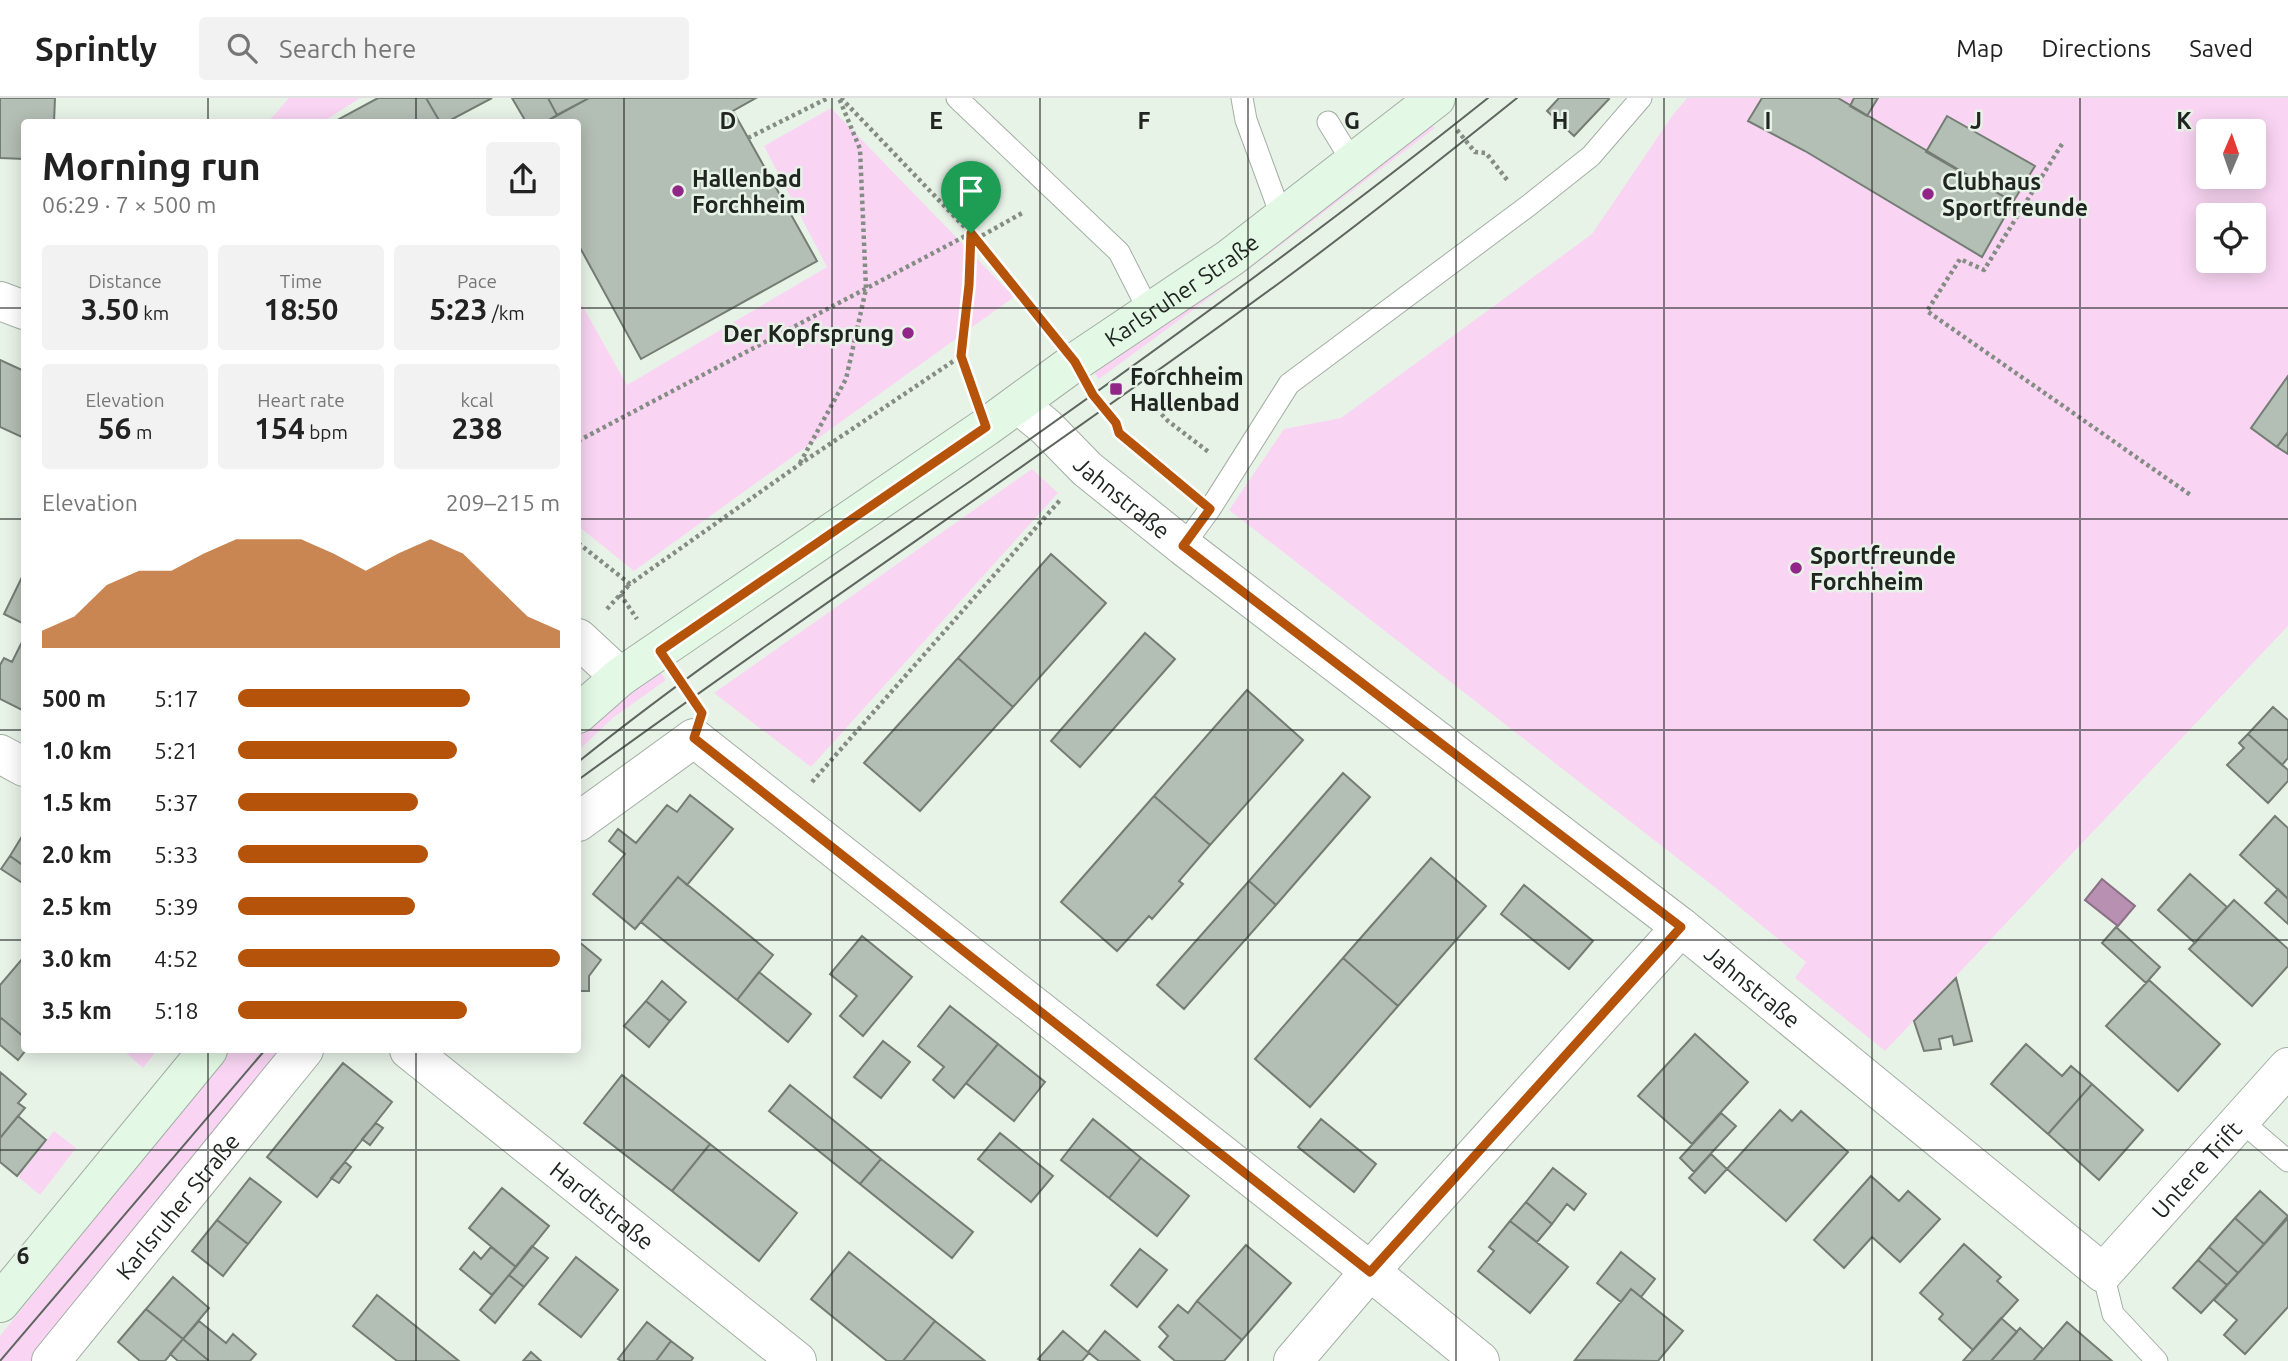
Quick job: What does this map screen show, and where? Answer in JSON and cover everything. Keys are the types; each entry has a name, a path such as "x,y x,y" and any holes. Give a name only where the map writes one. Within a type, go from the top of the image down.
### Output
{"street":[{"name":"Karlsruher Straße","path":"581,711 620,677 1230,258 1434,100"},
{"path":"0,301 21,309"},
{"name":"Jahnstraße","path":"1018,404 1046,427 1087,469 1183,546 1681,927 2103,1273"},
{"path":"581,641 620,677"},
{"path":"581,820 694,738 1480,1361"},
{"path":"0,754 21,765"},
{"path":"1293,1361 1681,927"},
{"path":"0,1303 206,1053"},
{"name":"Karlsruher Straße","path":"51,1361 302,1053"},
{"name":"Hardtstraße","path":"413,1053 797,1361"},
{"name":"Untere Trift","path":"2103,1273 2288,1067"}],"lane":[{"path":"957,98 1119,252 1150,313"},
{"path":"1242,98 1246,120 1282,218"},
{"path":"1183,546 1210,509 1289,384 1591,156 1641,98"},
{"path":"1328,122 1353,163"},
{"path":"2241,1121 2288,1161"},
{"path":"2103,1273 2113,1314 2157,1361"}],"path":[{"path":"748,138 828,98"},
{"path":"840,98 976,239 1075,362 1093,395 1116,423 1119,433 1210,509"},
{"path":"800,464 846,379 866,289 860,149 840,98"},
{"path":"1434,100 1475,152 1486,153 1528,206"},
{"path":"2062,144 1984,270 1960,259 1927,311 2192,496"},
{"path":"976,239 1024,212"},
{"path":"581,439 971,233"},
{"path":"971,233 969,285 961,356 986,427"},
{"path":"581,545 630,584 800,464 961,356"},
{"path":"1147,399 1168,421 1203,447"},
{"path":"786,811 1087,469"},
{"path":"660,651 702,713 694,738"}],"shaded area":[{"path":"289,98 360,98 328,119 271,119"},
{"name":"Sportfreunde Forchheim","path":"1687,98 2288,98 2288,626 1885,1051 1795,978 1806,962 1721,892 1229,510 1284,429 1341,418 1592,234"},
{"path":"831,108 1014,297 634,571 581,528 581,303 627,385 827,267 764,146"},
{"path":"1431,124 1435,128 1099,379 1089,366"},
{"path":"1032,469 1058,493 811,767 714,693"},
{"path":"657,667 666,680 614,717 581,748 581,730 619,694"},
{"path":"2102,879 2135,906 2118,926 2085,900"},
{"path":"126,1053 155,1053 143,1068"},
{"path":"228,1053 286,1053 44,1361 0,1361 0,1336"},
{"path":"54,1131 76,1148 40,1195 18,1177"}],"building":[{"path":"0,98 55,98 54,119 21,119 21,159 0,158"},
{"path":"378,98 426,98 438,119 339,119"},
{"path":"426,98 492,98 453,119 438,119"},
{"path":"512,98 548,98 557,115 550,119 524,119"},
{"path":"548,98 589,98 557,115"},
{"name":"Hallenbad Forchheim","path":"589,98 756,98 733,111 817,261 641,359 581,249 581,119 550,119"},
{"path":"1559,98 1609,99 1574,136 1547,111"},
{"path":"1762,98 1838,98 2013,202 1982,257 1805,151 1748,121"},
{"path":"1854,98 1878,98 1867,116 1850,106"},
{"path":"1947,116 2035,166 2013,202 1926,152"},
{"path":"0,360 21,370 21,437 0,427"},
{"path":"2288,376 2288,432 2277,447 2251,428"},
{"path":"2288,432 2288,454 2277,447"},
{"path":"1051,554 1106,603 1013,707 958,658"},
{"path":"21,579 21,622 4,614"},
{"path":"1145,633 1175,659 1080,767 1051,741"},
{"path":"21,644 21,710 0,699 0,665 4,658 12,662"},
{"path":"958,658 1013,707 920,811 864,763"},
{"path":"1247,690 1303,740 1210,845 1154,796"},
{"path":"2273,707 2288,720 2288,758 2282,765 2248,734"},
{"path":"2248,734 2288,770 2288,781 2268,803 2227,765 2244,748 2239,743"},
{"path":"1343,773 1370,797 1276,905 1249,881"},
{"path":"690,795 733,829 687,885 678,877 635,929 593,894 625,854 609,841 618,829 636,843 667,805 677,812"},
{"path":"1154,796 1210,845 1179,881 1183,884 1152,919 1149,916 1117,951 1061,902"},
{"path":"2275,816 2288,828 2288,899 2240,855"},
{"path":"21,838 21,864 10,856"},
{"path":"10,856 21,864 21,882 1,869"},
{"path":"1431,858 1486,906 1398,1006 1343,958"},
{"path":"2190,874 2227,907 2195,943 2158,910"},
{"path":"678,877 773,955 737,1000 641,922"},
{"path":"1249,881 1276,905 1184,1009 1157,985"},
{"path":"1524,885 1593,941 1569,969 1501,914"},
{"path":"2278,889 2288,899 2288,924 2265,903"},
{"path":"2234,900 2288,949 2288,966 2252,1006 2189,949"},
{"path":"2116,927 2160,967 2146,983 2102,943"},
{"path":"862,936 912,977 863,1036 840,1016 857,996 830,974"},
{"path":"581,943 601,960 589,976 589,991 581,991"},
{"path":"1343,958 1398,1006 1310,1107 1255,1059"},
{"path":"21,960 21,1034 0,1017 0,985"},
{"path":"759,972 811,1014 788,1042 737,1000"},
{"path":"1956,978 1972,1041 1954,1045 1952,1036 1939,1039 1941,1049 1924,1051 1914,1021"},
{"path":"2149,980 2220,1044 2178,1091 2106,1026"},
{"path":"662,981 686,1002 670,1021 646,1001"},
{"path":"646,1001 670,1021 649,1047 624,1026"},
{"path":"950,1006 998,1044 954,1098 933,1080 944,1067 918,1046"},
{"path":"0,1017 21,1034 21,1053 24,1053 18,1060 0,1045"},
{"path":"1695,1034 1748,1082 1692,1144 1638,1096"},
{"path":"883,1041 910,1062 881,1098 854,1077"},
{"path":"998,1044 1045,1082 1014,1121 966,1083"},
{"path":"2026,1044 2062,1076 2071,1066 2092,1084 2048,1134 1991,1084"},
{"path":"343,1063 392,1102 317,1197 267,1157"},
{"path":"0,1072 26,1094 18,1103 25,1108 0,1138"},
{"path":"622,1075 710,1144 672,1191 584,1123"},
{"path":"2092,1084 2143,1130 2099,1180 2048,1134"},
{"path":"790,1085 881,1159 860,1184 769,1111"},
{"path":"1780,1110 1792,1121 1801,1111 1848,1152 1786,1221 1727,1169"},
{"path":"1721,1113 1736,1126 1694,1172 1680,1158"},
{"path":"18,1116 46,1140 17,1176 0,1162 0,1138"},
{"path":"1093,1119 1141,1158 1109,1198 1061,1160"},
{"path":"1321,1119 1376,1164 1354,1192 1298,1147"},
{"path":"376,1123 383,1128 370,1145 362,1139"},
{"path":"1000,1133 1053,1176 1031,1202 978,1159"},
{"path":"710,1144 797,1213 759,1261 672,1191"},
{"path":"1711,1154 1727,1169 1705,1193 1689,1178"},
{"path":"1141,1158 1189,1196 1157,1236 1109,1198"},
{"path":"881,1159 973,1232 952,1258 860,1184"},
{"path":"345,1162 351,1167 339,1183 331,1178"},
{"path":"1553,1168 1586,1194 1574,1210 1567,1204 1552,1224 1526,1202"},
{"path":"1871,1176 1899,1201 1908,1191 1940,1219 1900,1262 1872,1237 1844,1268 1814,1240"},
{"path":"250,1178 281,1202 248,1244 217,1220"},
{"path":"502,1188 549,1226 516,1267 469,1228"},
{"path":"2260,1191 2288,1216 2264,1244 2235,1218"},
{"path":"1526,1202 1552,1224 1537,1242 1510,1221"},
{"path":"2235,1218 2264,1244 2238,1273 2209,1247"},
{"path":"2288,1218 2288,1307 2245,1354 2224,1335 2237,1320 2214,1300"},
{"path":"217,1220 248,1244 223,1276 192,1251"},
{"path":"1510,1221 1568,1267 1530,1313 1478,1271 1494,1251 1489,1247"},
{"path":"1964,1244 2001,1277 1997,1281 2018,1300 1973,1350 1939,1319 1943,1314 1920,1293"},
{"path":"1246,1245 1291,1283 1242,1340 1197,1301"},
{"path":"532,1246 548,1258 524,1287 509,1275"},
{"path":"491,1247 516,1267 492,1295 460,1269 474,1252 481,1259"},
{"path":"2209,1247 2238,1273 2227,1285 2198,1260"},
{"path":"1140,1249 1167,1270 1137,1307 1111,1285"},
{"path":"849,1252 935,1321 903,1361 887,1361 811,1299"},
{"path":"1621,1252 1655,1279 1641,1297 1631,1289 1621,1302 1597,1283"},
{"path":"576,1257 618,1290 581,1337 539,1304"},
{"path":"2198,1260 2227,1285 2201,1313 2173,1288"},
{"path":"509,1275 524,1287 495,1323 480,1310"},
{"path":"173,1277 209,1308 183,1339 146,1309"},
{"path":"1631,1289 1683,1331 1658,1361 1575,1360"},
{"path":"377,1295 459,1361 397,1361 353,1326"},
{"path":"1197,1301 1242,1340 1224,1361 1175,1361 1159,1347 1168,1336 1159,1327 1178,1305 1188,1313"},
{"path":"146,1309 183,1339 165,1361 140,1361 118,1342"},
{"path":"2001,1318 2017,1332 1991,1361 1963,1361"},
{"path":"199,1321 226,1343 233,1334 256,1354 250,1361 209,1361 183,1339"},
{"path":"935,1321 985,1361 903,1361"},
{"path":"647,1322 671,1341 656,1361 618,1359"},
{"path":"2067,1322 2112,1361 2033,1361"},
{"path":"2020,1328 2043,1349 2033,1361 1991,1361"},
{"path":"1063,1331 1089,1353 1082,1361 1038,1359"},
{"path":"1105,1331 1140,1361 1099,1361 1088,1352"},
{"path":"183,1339 209,1361 178,1361 170,1354"},
{"path":"671,1341 693,1358 691,1361 656,1361"},
{"path":"531,1352 541,1361 523,1361"}],"tram line":[{"path":"581,760 721,653 1166,342 1361,197 1488,98"},
{"path":"581,778 1282,281 1401,191 1517,98"},
{"path":"0,1361 262,1053"}],"place":[{"name":"Hallenbad Forchheim","path":"678,191"},
{"name":"Clubhaus Sportfreunde","path":"1928,194"},
{"name":"Der Kopfsprung","path":"908,333"},
{"name":"Forchheim Hallenbad","path":"1116,389"},
{"name":"Sportfreunde Forchheim","path":"1796,568"}],"route":[{"path":"971,233 1075,362 1093,395 1116,423 1119,433 1210,509 1183,546 1681,927 1370,1272 694,738 702,713 660,651 986,427 961,356 969,285 971,233"}]}
